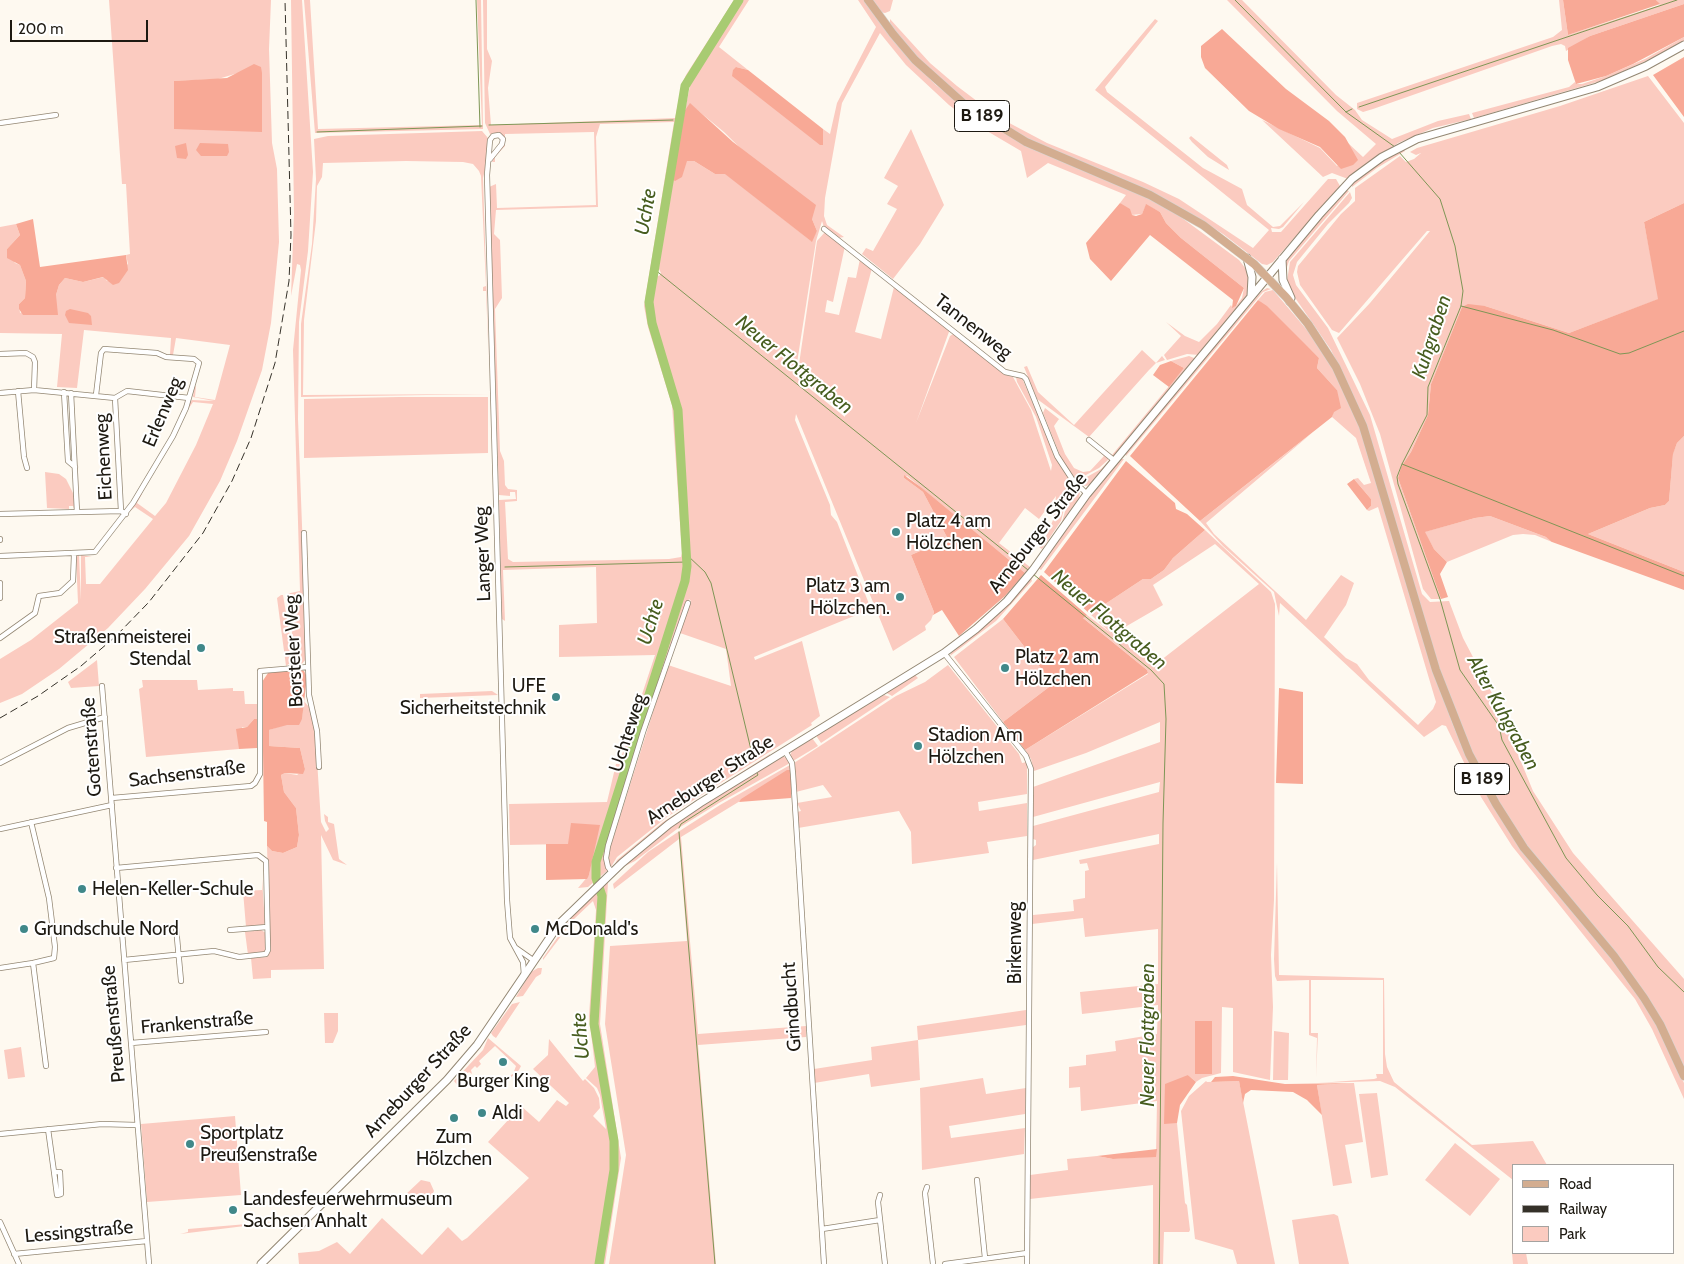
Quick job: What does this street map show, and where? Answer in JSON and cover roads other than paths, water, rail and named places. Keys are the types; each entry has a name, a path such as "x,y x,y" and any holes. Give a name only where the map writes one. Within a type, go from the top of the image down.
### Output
{"main road":[{"name":"B 189","path":"868,0 893,34 921,66 955,96 990,121 1038,148 1168,204 1212,231 1247,258 1290,302 1331,359 1359,416 1376,464 1436,670 1469,754 1496,804 1524,848 1640,991 1660,1024 1684,1076"},
{"name":"Arneburger Straße","path":"261,1264 447,1080 477,1045 559,924 612,872 679,817 944,653 994,614 1027,579 1087,494 1251,296 1338,192 1363,170 1400,146 1436,132 1604,84 1646,66 1684,45"},
{"path":"1247,258 1252,277 1251,296"},
{"path":"1282,259 1283,280 1290,294 1290,302"}],"street":[{"path":"0,124 56,115"},
{"name":"Langer Weg","path":"490,159 502,144 503,140 499,135 491,138 487,175 507,893 509,933 512,944 523,962 524,975"},
{"name":"Tannenweg","path":"824,230 1005,372 1023,376 1026,379 1057,456 1072,479 1087,494"},
{"name":"Erlenweg","path":"0,556 74,555 95,552 124,512 173,436 189,398 199,363 198,360 157,353 107,349 101,353 96,395"},
{"path":"0,354 26,354 33,357 35,365 34,390"},
{"name":"Eichenweg","path":"0,393 34,390 115,398 124,512"},
{"path":"115,398 123,391 127,391 189,398"},
{"path":"18,392 24,457 27,468"},
{"path":"64,392 68,461 75,467"},
{"path":"71,393 77,512"},
{"path":"1089,440 1115,461"},
{"path":"0,514 124,512"},
{"name":"Borsteler Weg","path":"304,533 309,701 317,731 319,767"},
{"path":"0,638 35,613 39,596 60,593 73,581 74,555"},
{"path":"0,582 0,598"},
{"name":"Uchteweg","path":"612,872 608,867 606,858 608,846 643,732 688,603"},
{"name":"Birkenweg","path":"944,653 1026,756 1030,769 1027,1264"},
{"name":"Sachsenstraße","path":"112,798 251,786 256,783 260,774 260,671 308,667"},
{"name":"Gotenstraße","path":"102,686 112,805"},
{"path":"0,763 62,731 105,717"},
{"name":"Grindbucht","path":"785,751 793,769 824,1264"},
{"path":"0,829 112,805"},
{"name":"Preußenstraße","path":"112,805 149,1264"},
{"path":"0,968 51,960 55,954 49,898 31,822"},
{"path":"116,868 258,855 264,858 268,950 266,954 236,957 214,951 124,960"},
{"path":"176,927 181,981"},
{"path":"230,930 267,927"},
{"path":"515,948 533,960"},
{"path":"33,963 46,1066"},
{"name":"Frankenstraße","path":"131,1043 266,1032"},
{"path":"0,1134 48,1129 137,1125"},
{"path":"48,1129 57,1195 62,1194 60,1172 54,1172"},
{"path":"977,1180 985,1258"},
{"path":"927,1187 925,1193 933,1264"},
{"path":"880,1195 878,1202 885,1264"},
{"path":"822,1229 880,1220"},
{"path":"0,1222 19,1264"},
{"name":"Lessingstraße","path":"14,1254 147,1241"},
{"path":"945,1264 1027,1253"}],"waterway":[{"path":"476,0 480,127"},
{"name":"Uchte","path":"599,1264 614,1170 614,1141 594,1024 602,896 596,878 596,862 685,581 687,566 678,410 652,323 649,302 685,86 739,0"},
{"name":"Kuhgraben","path":"1235,0 1346,112 1395,147"},
{"path":"1359,107 1677,0"},
{"name":"Kuhgraben","path":"1346,112 1352,109"},
{"path":"489,125 673,120"},
{"path":"317,132 482,126"},
{"name":"Kuhgraben","path":"1399,152 1440,199 1455,246 1463,291 1461,306 1428,387 1427,415 1402,464 1684,576"},
{"name":"Neuer Flottgraben","path":"654,269 1028,570"},
{"path":"1461,306 1553,330 1620,354 1629,353 1684,331"},
{"name":"Alter Kuhgraben","path":"1402,464 1397,477 1398,484 1440,599 1460,670 1499,726 1502,740 1566,858 1597,895 1628,926 1658,967 1684,992"},
{"path":"687,555 705,572 711,583 753,758"},
{"path":"505,567 687,562"},
{"name":"Neuer Flottgraben","path":"1033,574 1151,670 1164,684 1166,719 1163,823 1159,1264"},
{"path":"679,828 681,824 758,775 757,773"},
{"path":"679,832 715,1264"}],"railway":[{"path":"0,718 38,696 81,666 115,637 149,602 203,533 232,481 251,438 275,363 289,281 291,235 285,0"}],"place":[{"name":"Platz 4 am Hölzchen","path":"896,532"},
{"name":"Platz 3 am Hölzchen.","path":"900,597"},
{"name":"Straßenmeisterei Stendal","path":"201,648"},
{"name":"Platz 2 am Hölzchen","path":"1005,668"},
{"name":"UFE Sicherheitstechnik","path":"556,697"},
{"name":"Stadion Am Hölzchen","path":"918,746"},
{"name":"Helen-Keller-Schule","path":"82,889"},
{"name":"Grundschule Nord","path":"24,929"},
{"name":"McDonald's","path":"535,929"},
{"name":"Burger King","path":"503,1062"},
{"name":"Aldi","path":"482,1113"},
{"name":"Zum Hõlzchen","path":"454,1118"},
{"name":"Sportplatz Preußenstraße","path":"190,1144"},
{"name":"Landesfeuerwehrmuseum Sachsen Anhalt","path":"233,1210"}]}
